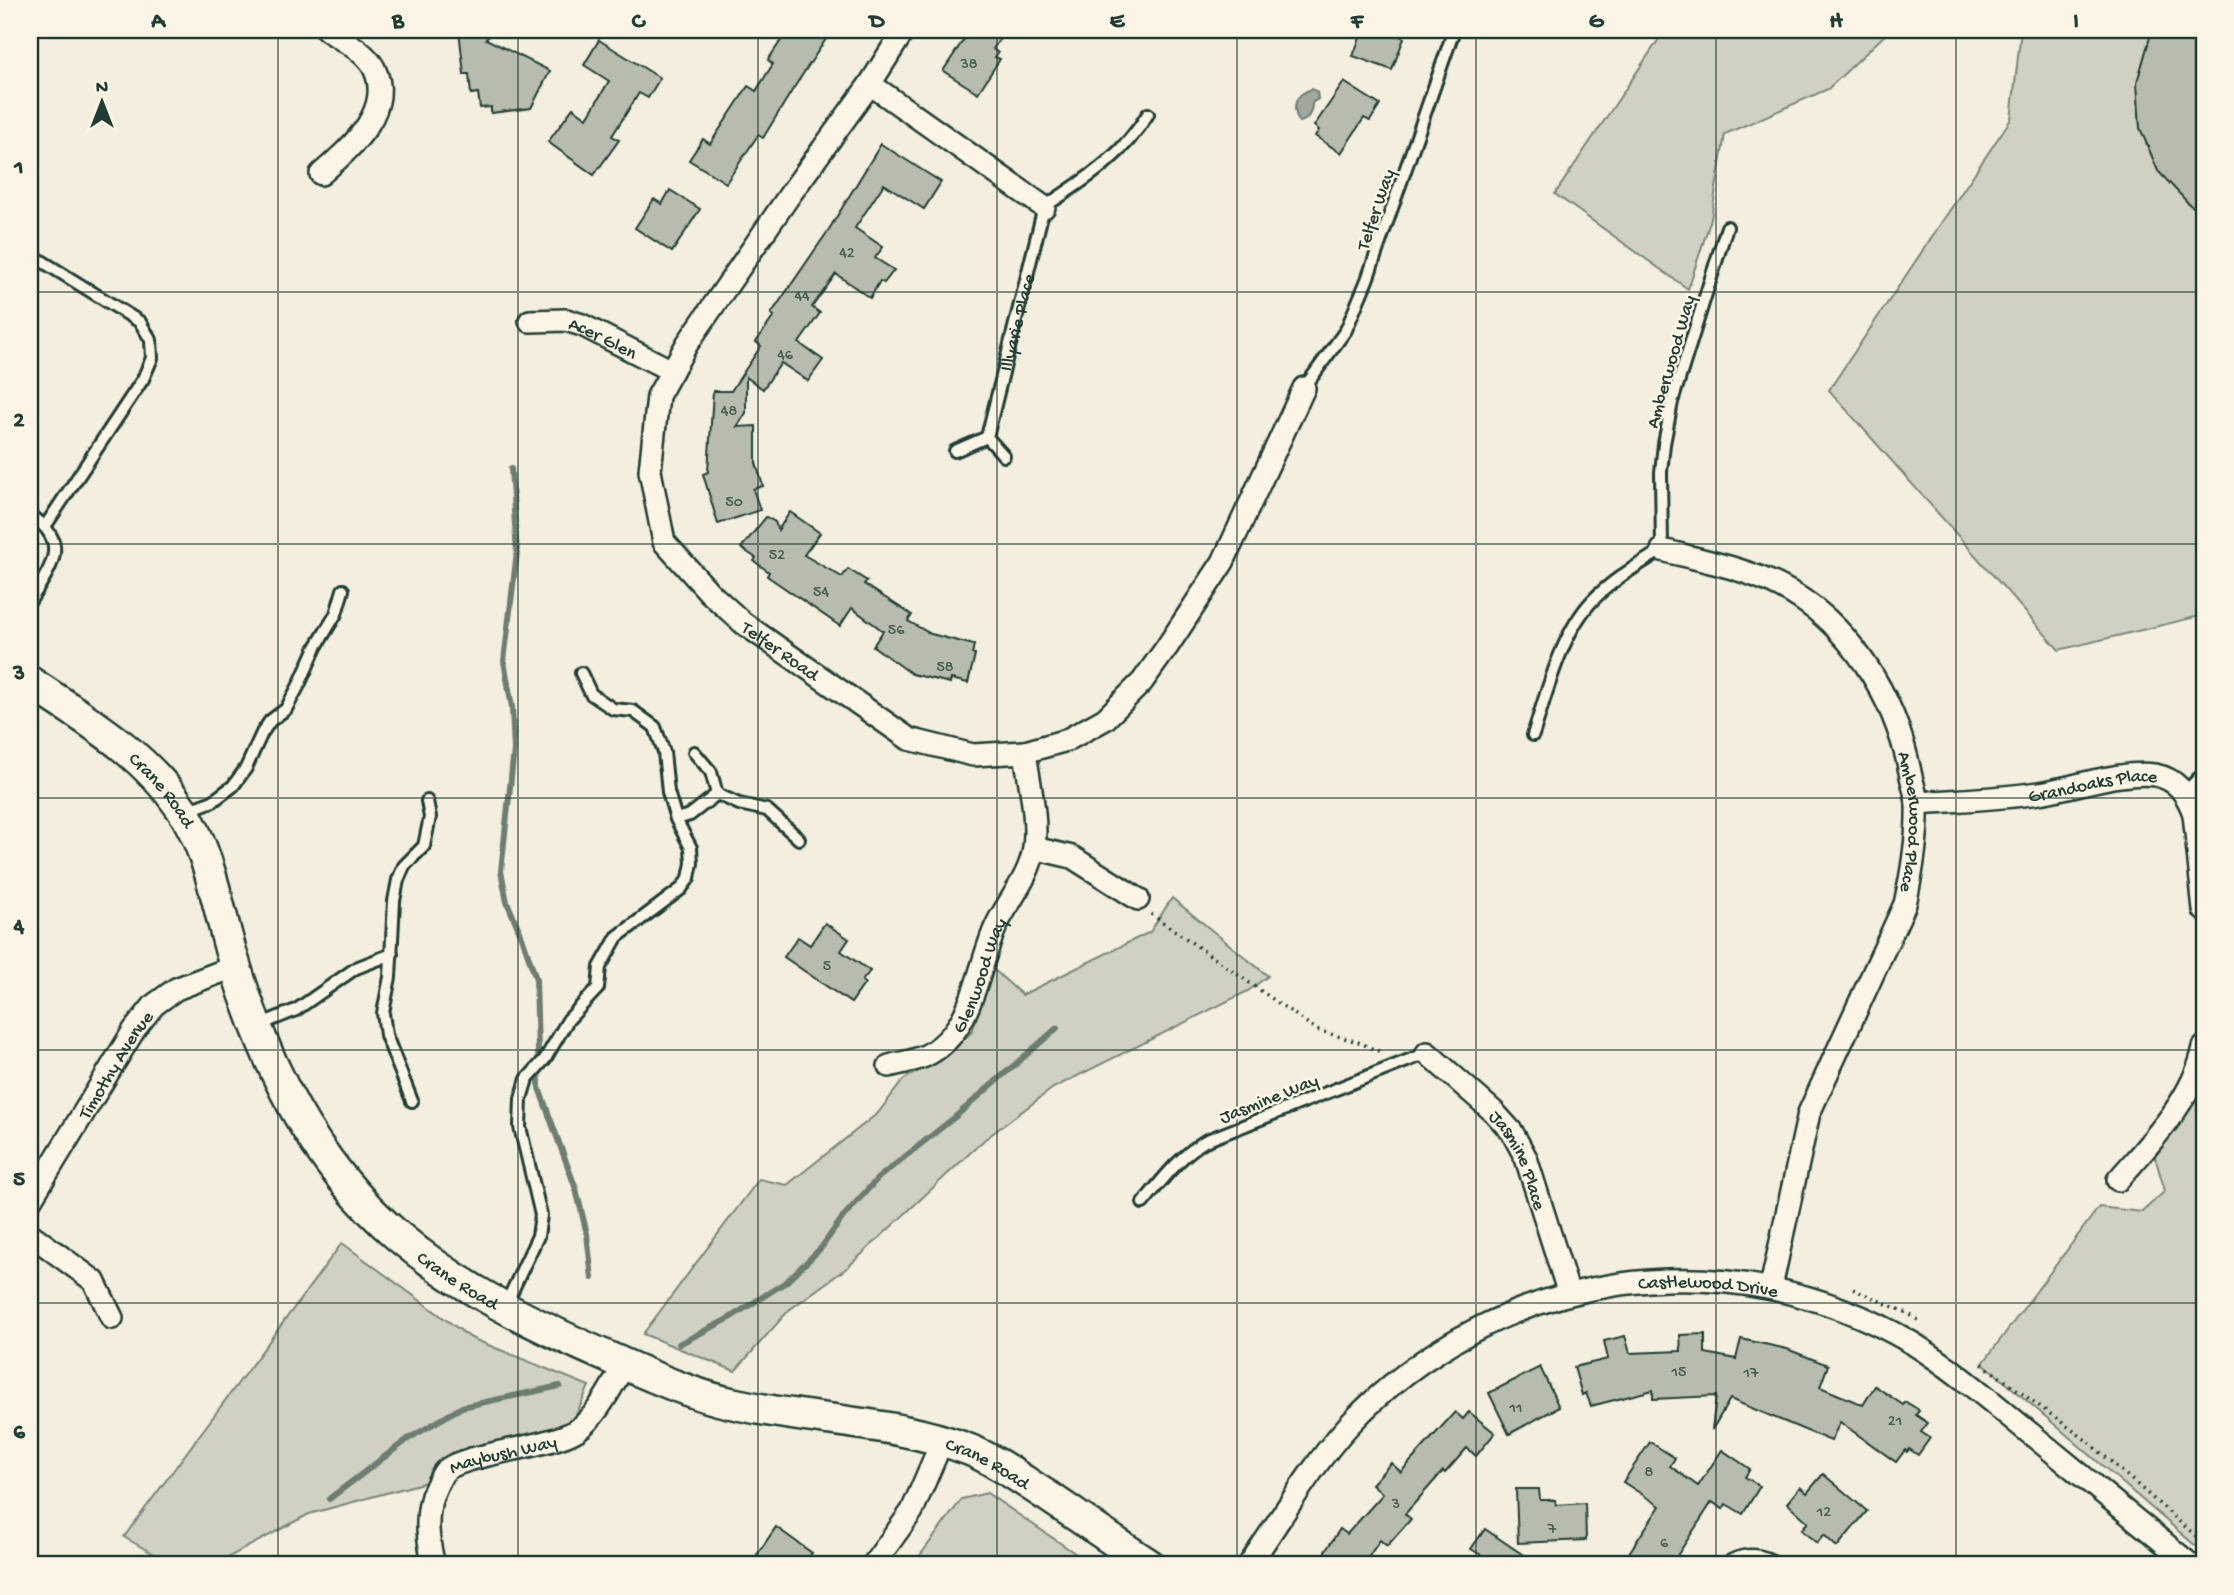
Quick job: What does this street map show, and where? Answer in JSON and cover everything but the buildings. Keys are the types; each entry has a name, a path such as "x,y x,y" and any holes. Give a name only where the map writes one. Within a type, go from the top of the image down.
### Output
{"street":[{"path":"321,174 351,147 369,124 377,104 379,86 373,67 359,51 327,30"},
{"name":"Telfer Road","path":"904,30 870,84 687,344 658,396 650,471 664,542 710,593 743,623 909,740 973,755 1025,752 1067,740 1105,719 1142,682 1223,562 1261,486 1304,388"},
{"path":"870,84 1044,207"},
{"name":"Acer Glen","path":"530,321 574,322 672,371"},
{"name":"Amberwood Place","path":"1662,550 1739,570 1780,587 1811,607 1842,634 1869,668 1887,702 1904,741 1917,803 1912,877 1905,904 1810,1113 1771,1287"},
{"name":"Crane Road","path":"30,682 126,747 157,776 184,812 202,852 257,1026 288,1095 310,1136 351,1191 403,1240 468,1287 504,1309 625,1364 727,1402 789,1415 911,1431 972,1451 1003,1466 1150,1565"},
{"name":"Glenwood Way","path":"889,1066 925,1056 950,1036 968,1010 996,926 1026,874 1034,848 1025,752"},
{"name":"Grandoaks Place","path":"1917,803 2039,793 2140,774 2157,775 2172,781 2185,792 2194,814 2204,910"},
{"path":"1034,848 1072,857 1138,899"},
{"name":"Timothy Avenue","path":"30,1201 134,1030 155,1005 176,989 236,966"},
{"path":"2118,1180 2143,1151 2185,1093 2201,1064 2204,1047"},
{"name":"Jasmine Place","path":"1427,1053 1494,1112 1512,1132 1526,1158 1569,1294"},
{"path":"30,1234 94,1281 112,1318"},
{"name":"Castlewood Drive","path":"1249,1565 1348,1426 1389,1387 1427,1358 1475,1331 1527,1308 1569,1294 1612,1284 1719,1280 1771,1287 1871,1321 1914,1345 1985,1396 2191,1565"},
{"name":"Maybush Way","path":"434,1565 428,1542 428,1509 445,1471 464,1461 543,1443 578,1429 595,1411 625,1364"},
{"path":"873,1565 912,1511 942,1441"},
{"path":"1734,1565 1749,1560 1769,1565"}],"lane":[{"name":"Telfer Way","path":"1304,388 1346,330 1367,280 1454,30"},
{"path":"1044,207 1100,170 1118,154 1135,136 1148,114"},
{"name":"Illyarie Place","path":"987,436 1044,207"},
{"name":"Amberwood Way","path":"1662,550 1661,472 1672,402 1727,227"},
{"path":"30,258 37,258 140,322 150,340 152,358 143,379 46,525"},
{"path":"955,451 987,436 1004,456"},
{"path":"30,515 46,525 53,537 54,551 52,564 30,601"},
{"path":"1533,734 1549,686 1575,625 1590,603 1606,587 1662,550"},
{"path":"184,812 213,801 233,786 246,768 270,721 286,709 316,647 336,614 343,590"},
{"path":"504,1309 538,1236 541,1214 520,1127 521,1099 527,1079 544,1059 568,1020 598,988 600,967 617,937 681,889 689,878 692,863 691,848 676,820 668,792 664,752 655,727 633,711 613,709 591,694 581,673"},
{"path":"694,752 711,772 716,793"},
{"path":"2185,792 2204,773"},
{"path":"676,820 690,815 716,793"},
{"path":"716,793 739,804 767,810 799,839"},
{"path":"412,1101 386,1035 383,1013 390,977 394,901 398,880 404,866 425,846 430,817 427,801"},
{"path":"257,1026 296,1010 356,968 391,954"},
{"name":"Jasmine Way","path":"1143,1203 1190,1150 1205,1141 1427,1053"}],"path":[{"path":"1138,899 1149,912 1317,1030 1372,1047 1383,1053 1391,1066"},
{"path":"2204,1251 2201,1333 2204,1348"}],"shaded area":[{"path":"1665,30 1890,30 1828,89 1725,134 1711,219 1688,289 1555,194"},
{"path":"2021,30 2204,30 2204,615 2059,650 1829,390 2011,119"},
{"path":"1312,89 1317,92 1318,99 1312,103 1307,118 1299,122 1295,111 1296,101"},
{"path":"1172,898 1268,976 1248,991 1053,1088 984,1140 848,1267 789,1310 735,1371 643,1334 759,1179 787,1185 878,1113 904,1079 946,1056 972,1032 992,968 1022,995 1150,932"},
{"path":"2204,1089 2204,1553 1983,1363 2099,1207 2142,1212 2165,1191 2155,1157"},
{"path":"342,1243 471,1338 589,1386 573,1422 492,1448 430,1481 309,1514 214,1565 173,1565 124,1537"},
{"path":"987,1493 1082,1558 1077,1565 913,1565 962,1499"}],"waterway":[{"path":"511,469 517,552 504,661 512,707 514,750 501,871 507,902 536,979 539,1088 576,1189 587,1234 592,1278"},
{"path":"679,1344 728,1319 786,1282 821,1248 843,1217 878,1178 955,1117 1057,1028"},
{"path":"329,1499 408,1439 462,1407 560,1386"}]}
